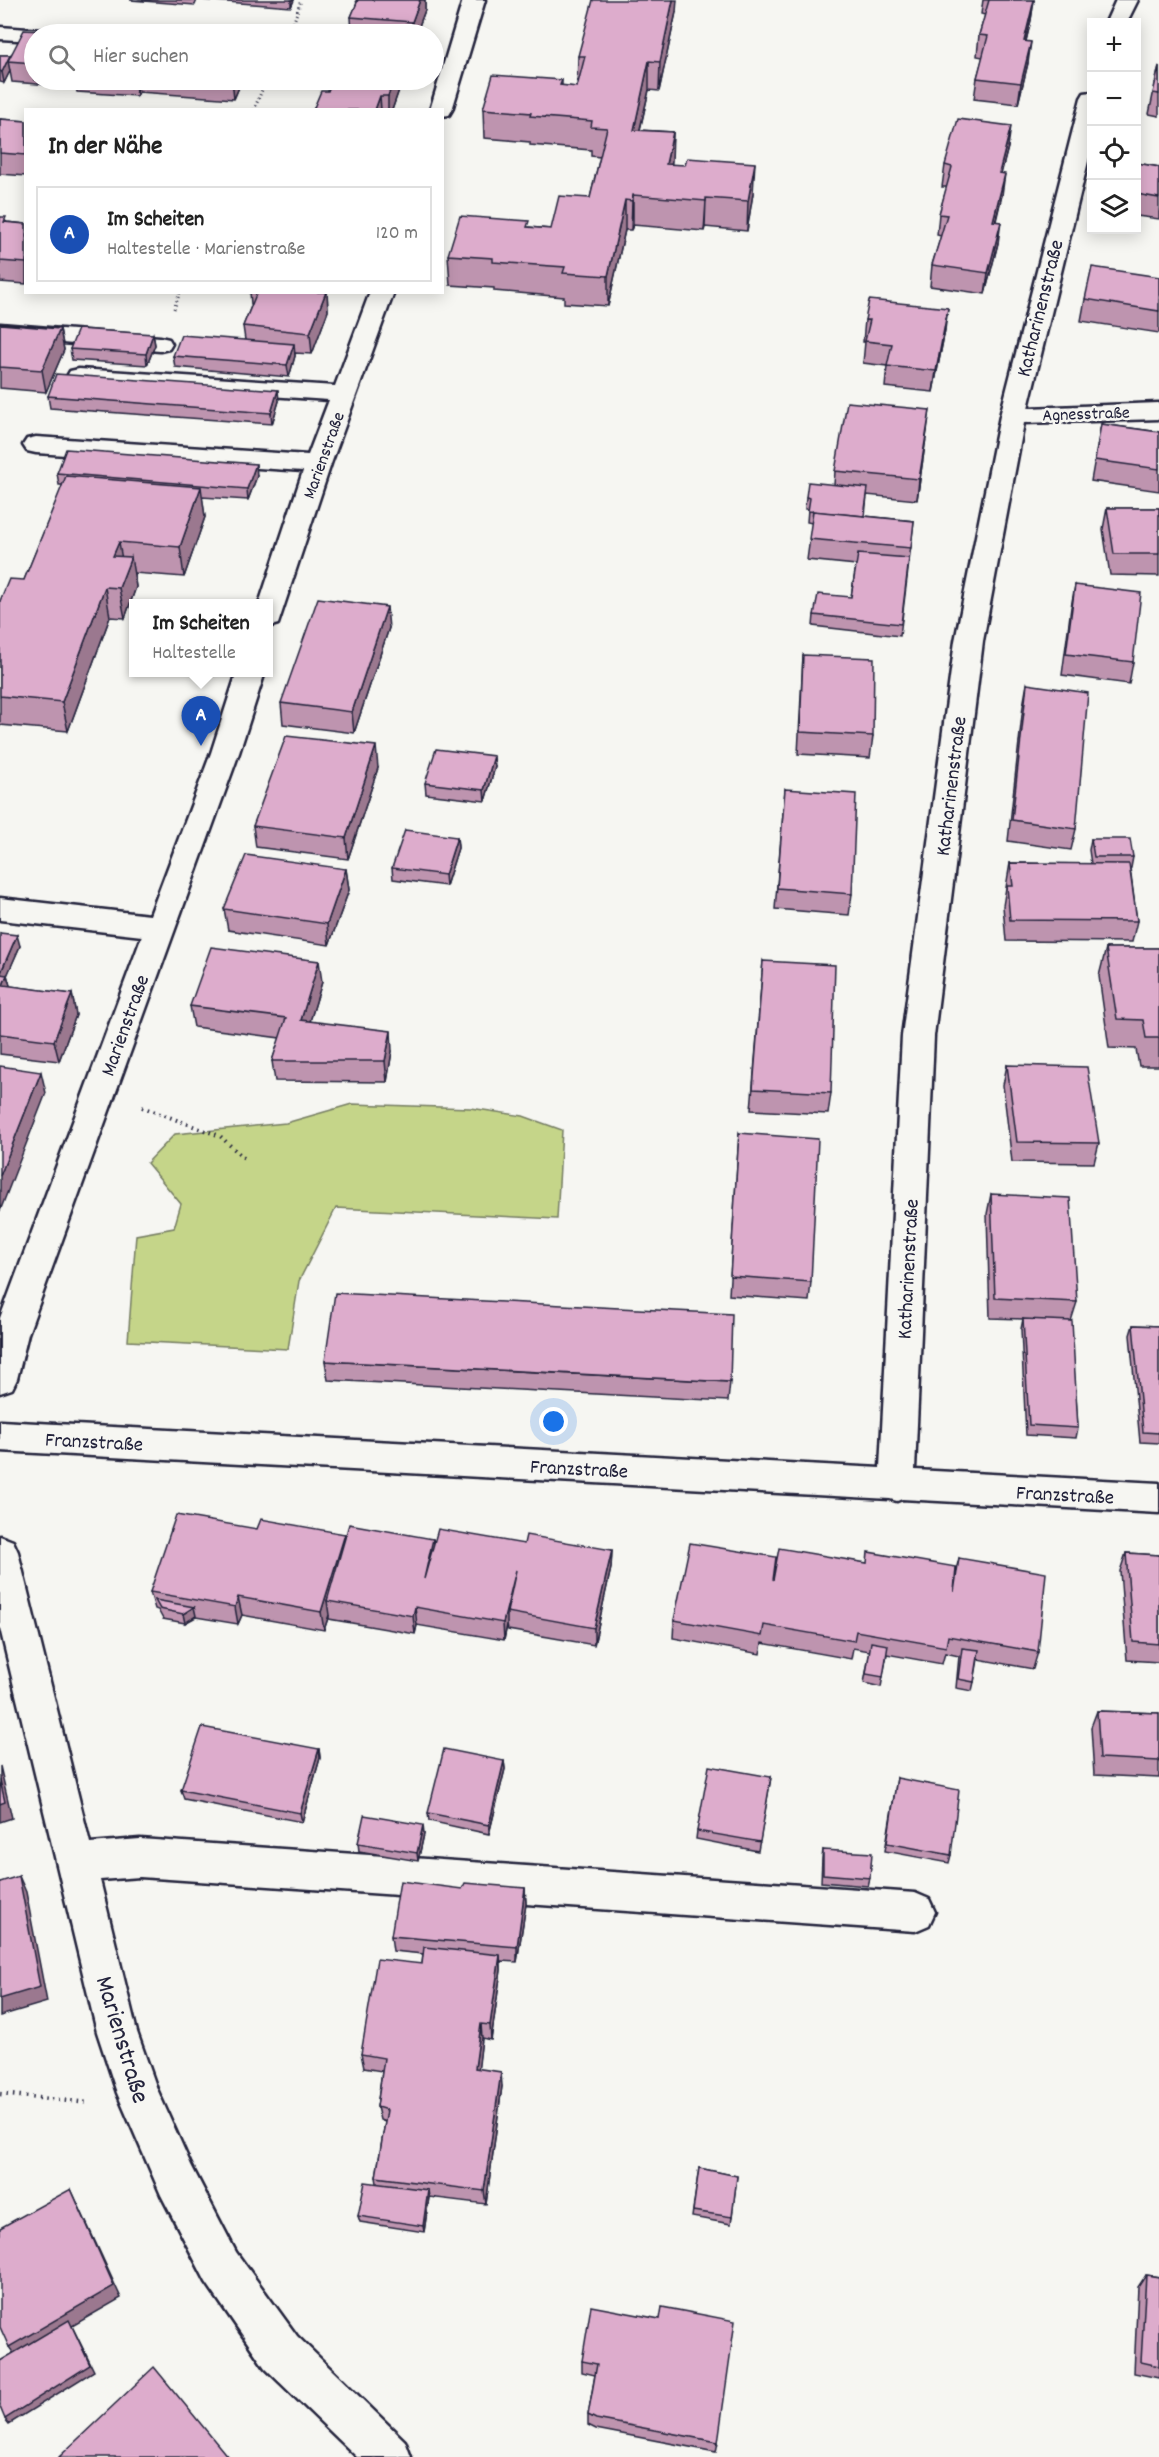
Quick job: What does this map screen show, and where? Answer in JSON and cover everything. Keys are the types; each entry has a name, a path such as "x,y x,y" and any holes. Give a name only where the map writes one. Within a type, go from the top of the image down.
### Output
{"street":[{"path":"444,60 474,0"},
{"path":"1118,18 1127,0"},
{"path":"0,33 24,34"},
{"path":"441,108 442,90"},
{"name":"Katharinenstraße","path":"897,1486 918,1036 969,640 1012,416 1087,118"},
{"name":"Marienstraße","path":"273,603 318,464 381,294"},
{"path":"0,331 160,344"},
{"path":"79,376 345,394"},
{"name":"Agnesstraße","path":"1012,416 1159,411"},
{"path":"36,445 318,464"},
{"name":"Marienstraße","path":"0,1379 11,1334 225,753 249,677"},
{"path":"0,909 159,927"},
{"name":"Franzstraße","path":"0,1436 897,1486 1159,1498"},
{"name":"Marienstraße","path":"0,1552 117,2032 138,2093 176,2180 221,2267 281,2352 389,2457"},
{"path":"76,1863 140,1858 915,1912"}],"path":[{"path":"293,24 301,0"},
{"path":"255,108 262,90"},
{"path":"98,1097 155,1110 220,1136 246,1160"},
{"path":"0,2094 80,2102"}],"green space":[{"path":"352,1104 470,1108 523,1116 562,1130 557,1219 336,1208 299,1281 288,1349 128,1341 136,1235 174,1228 181,1204 147,1163 175,1134 286,1123"}],"building":[{"path":"358,0 420,0 412,22 351,17"},
{"path":"593,0 673,0 660,62 649,61 634,130 673,132 666,164 685,165 687,158 755,163 748,201 706,198 706,201 633,195 632,201 625,200 608,276 563,273 565,267 493,262 493,258 448,255 460,216 529,221 527,227 551,229 559,196 590,198 607,128 591,127 592,121 530,116 531,113 483,109 493,75 562,80 560,85 577,87 585,56 578,56"},
{"path":"989,0 1034,0 1024,41 1031,42 1021,83 977,78 988,36 979,35"},
{"path":"24,30 24,62 8,61"},
{"path":"0,55 10,55 2,72 0,71"},
{"path":"1159,66 1159,94 1153,93"},
{"path":"390,90 388,96 380,96 376,108 314,108 321,91"},
{"path":"0,119 24,121 24,155 0,153"},
{"path":"958,119 1011,126 999,173 1005,174 993,221 1001,222 988,273 932,265 947,215 939,214 952,167 945,165"},
{"path":"1141,164 1159,167 1159,198 1141,195"},
{"path":"0,217 6,217 4,222 24,224 24,263 0,261"},
{"path":"1092,267 1159,277 1159,311 1085,299"},
{"path":"256,294 325,294 310,333 243,326"},
{"path":"869,300 948,308 936,371 887,366 892,344 865,341 870,320 865,320"},
{"path":"0,324 60,329 42,370 0,367"},
{"path":"78,329 153,334 146,354 70,349"},
{"path":"181,335 294,344 287,365 173,356"},
{"path":"56,374 278,390 271,413 48,396"},
{"path":"847,402 930,410 919,479 835,471"},
{"path":"1101,424 1159,432 1159,469 1095,460"},
{"path":"66,449 256,464 247,489 57,473"},
{"path":"66,476 201,487 180,547 119,542 113,556 131,557 119,588 105,587 62,702 0,696 0,601 9,579 24,580"},
{"path":"808,482 868,488 864,516 808,511 810,498 806,497"},
{"path":"1107,508 1159,508 1159,554 1114,554"},
{"path":"813,511 914,521 911,548 809,539"},
{"path":"858,554 909,558 901,624 814,615 818,594 851,597"},
{"path":"1075,585 1141,593 1133,662 1066,654"},
{"path":"318,598 387,607 352,712 281,703"},
{"path":"803,655 874,658 873,736 800,732"},
{"path":"1027,684 1088,693 1076,829 1012,820"},
{"path":"286,736 376,746 346,838 253,826"},
{"path":"436,749 494,756 484,790 425,783"},
{"path":"785,789 856,794 852,894 777,888"},
{"path":"405,830 457,837 445,875 392,868"},
{"path":"1091,839 1130,839 1133,857 1094,857"},
{"path":"246,855 346,869 327,924 224,909"},
{"path":"1010,863 1129,864 1137,921 1010,920 1007,886 1013,886"},
{"path":"0,933 17,935 0,974"},
{"path":"211,947 319,961 301,1020 391,1031 385,1061 272,1061 286,1018 190,1006"},
{"path":"1106,948 1159,948 1159,1038 1146,1038 1143,1020 1117,1019"},
{"path":"763,961 835,965 831,1093 753,1089"},
{"path":"0,974 7,975 3,985 72,994 54,1041 0,1034"},
{"path":"1007,1065 1087,1067 1099,1143 1017,1142"},
{"path":"0,1066 41,1072 0,1176"},
{"path":"739,1133 818,1139 811,1282 730,1276"},
{"path":"991,1194 1070,1198 1077,1302 995,1298"},
{"path":"335,1293 732,1314 730,1382 325,1361"},
{"path":"1023,1319 1072,1321 1078,1428 1029,1425"},
{"path":"1133,1325 1159,1326 1159,1433 1143,1432"},
{"path":"176,1515 257,1529 261,1519 345,1534 321,1612 238,1597 235,1607 150,1592"},
{"path":"349,1524 433,1539 424,1579 438,1529 524,1544 526,1535 612,1550 594,1628 507,1612 516,1570 503,1623 415,1607 413,1616 327,1601"},
{"path":"690,1543 776,1557 773,1580 779,1548 867,1563 868,1552 956,1567 954,1592 959,1558 1046,1573 1038,1652 948,1636 946,1647 856,1631 854,1641 764,1625 762,1636 674,1620"},
{"path":"1126,1553 1159,1555 1159,1644 1133,1642"},
{"path":"155,1600 194,1607 183,1614 160,1609"},
{"path":"871,1642 888,1645 883,1677 866,1674"},
{"path":"962,1648 979,1650 974,1682 958,1679"},
{"path":"1097,1711 1159,1713 1159,1761 1100,1758"},
{"path":"202,1727 319,1749 300,1813 181,1790"},
{"path":"444,1749 504,1761 489,1825 428,1813"},
{"path":"709,1766 771,1777 760,1842 697,1831"},
{"path":"897,1778 959,1790 951,1855 887,1843"},
{"path":"0,1780 5,1802 0,1804"},
{"path":"364,1815 423,1825 417,1853 358,1843"},
{"path":"823,1850 872,1853 870,1878 823,1874"},
{"path":"19,1876 40,1987 0,1999 0,1882"},
{"path":"400,1881 462,1889 465,1883 525,1888 517,1947 391,1936"},
{"path":"424,1947 500,1955 490,2025 481,2024 475,2068 501,2072 484,2191 376,2177 387,2110 377,2107 384,2058 361,2054 377,1959 422,1964"},
{"path":"699,2168 737,2176 732,2217 693,2211"},
{"path":"365,2182 428,2190 423,2226 358,2216"},
{"path":"71,2189 114,2286 9,2347 0,2327 0,2228"},
{"path":"1146,2275 1159,2277 1159,2366 1141,2362"},
{"path":"591,2306 660,2319 662,2307 735,2321 718,2442 596,2419 588,2415 597,2364 582,2361"},
{"path":"69,2320 90,2365 5,2419 0,2407 0,2361"},
{"path":"154,2367 228,2457 59,2457"}],"place":[{"name":"Im Scheiten","path":"201,746"}]}
